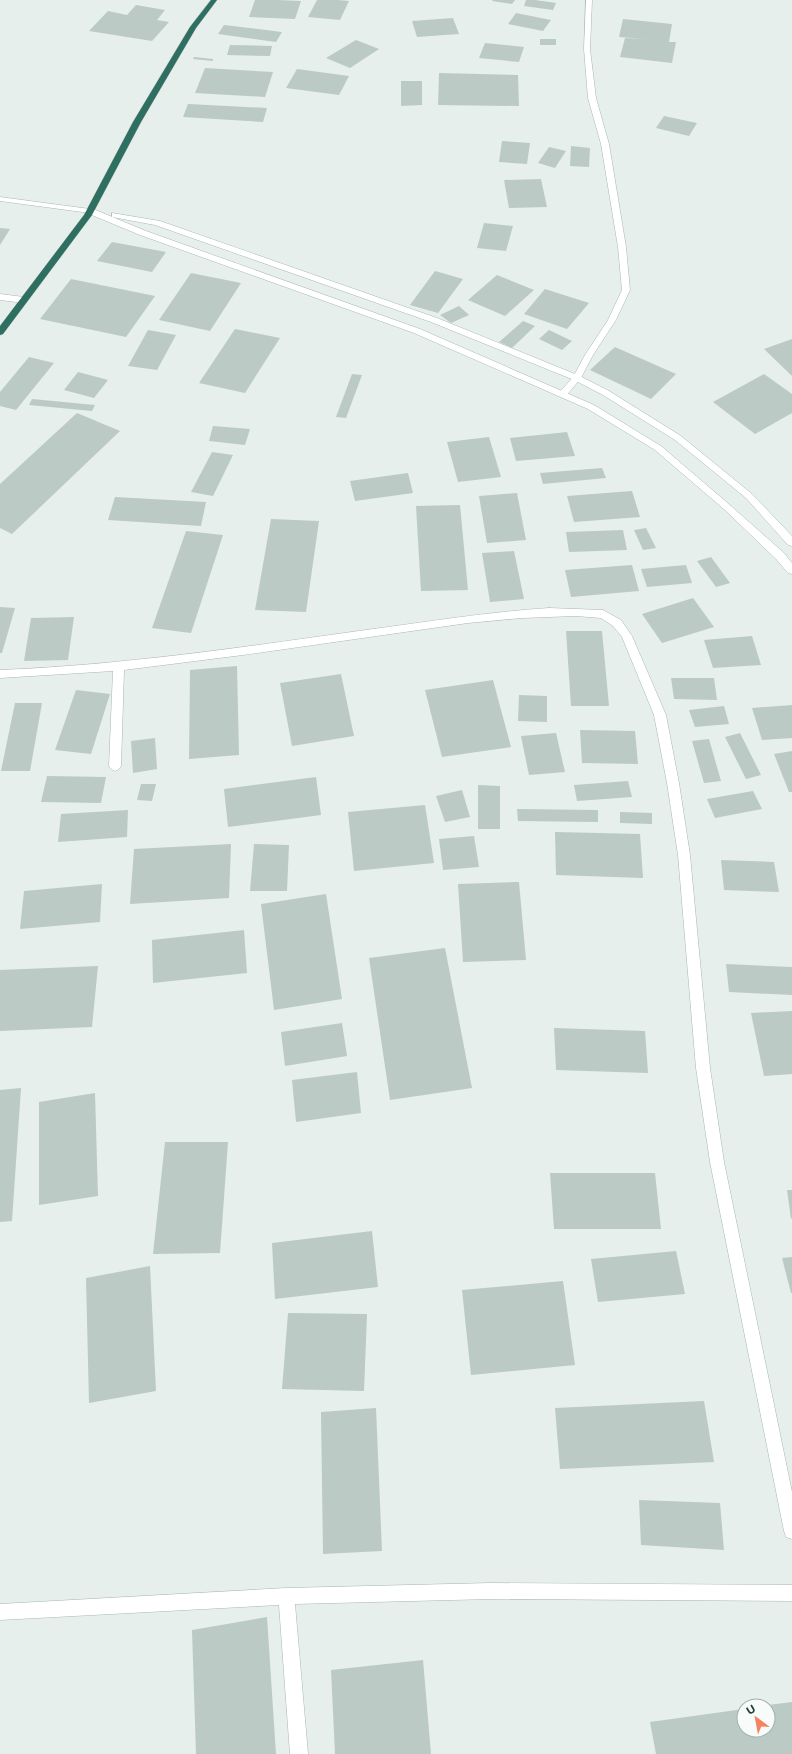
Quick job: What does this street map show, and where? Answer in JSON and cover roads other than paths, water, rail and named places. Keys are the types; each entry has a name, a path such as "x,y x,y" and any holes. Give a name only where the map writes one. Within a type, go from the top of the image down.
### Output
{"highway":[{"path":"0,332 90,211 137,122 193,27 214,0"}],"street":[{"path":"563,394 576,378 612,320 626,290 622,247 605,144 592,98 587,49 589,0"},
{"path":"0,199 90,211 157,223 434,320 576,378 606,393 665,430 711,464 749,496 792,542"},
{"path":"90,211 143,233 417,331 591,407 658,448 728,508 780,556 792,570"},
{"path":"0,297 24,300"},
{"path":"0,674 50,673 119,667 516,613 603,614 615,620 627,636 660,715 674,783 684,855 703,1068 717,1162 792,1531"},
{"path":"115,766 119,667"},
{"path":"0,1612 286,1596 491,1591 792,1593"},
{"path":"286,1596 299,1754"}]}
